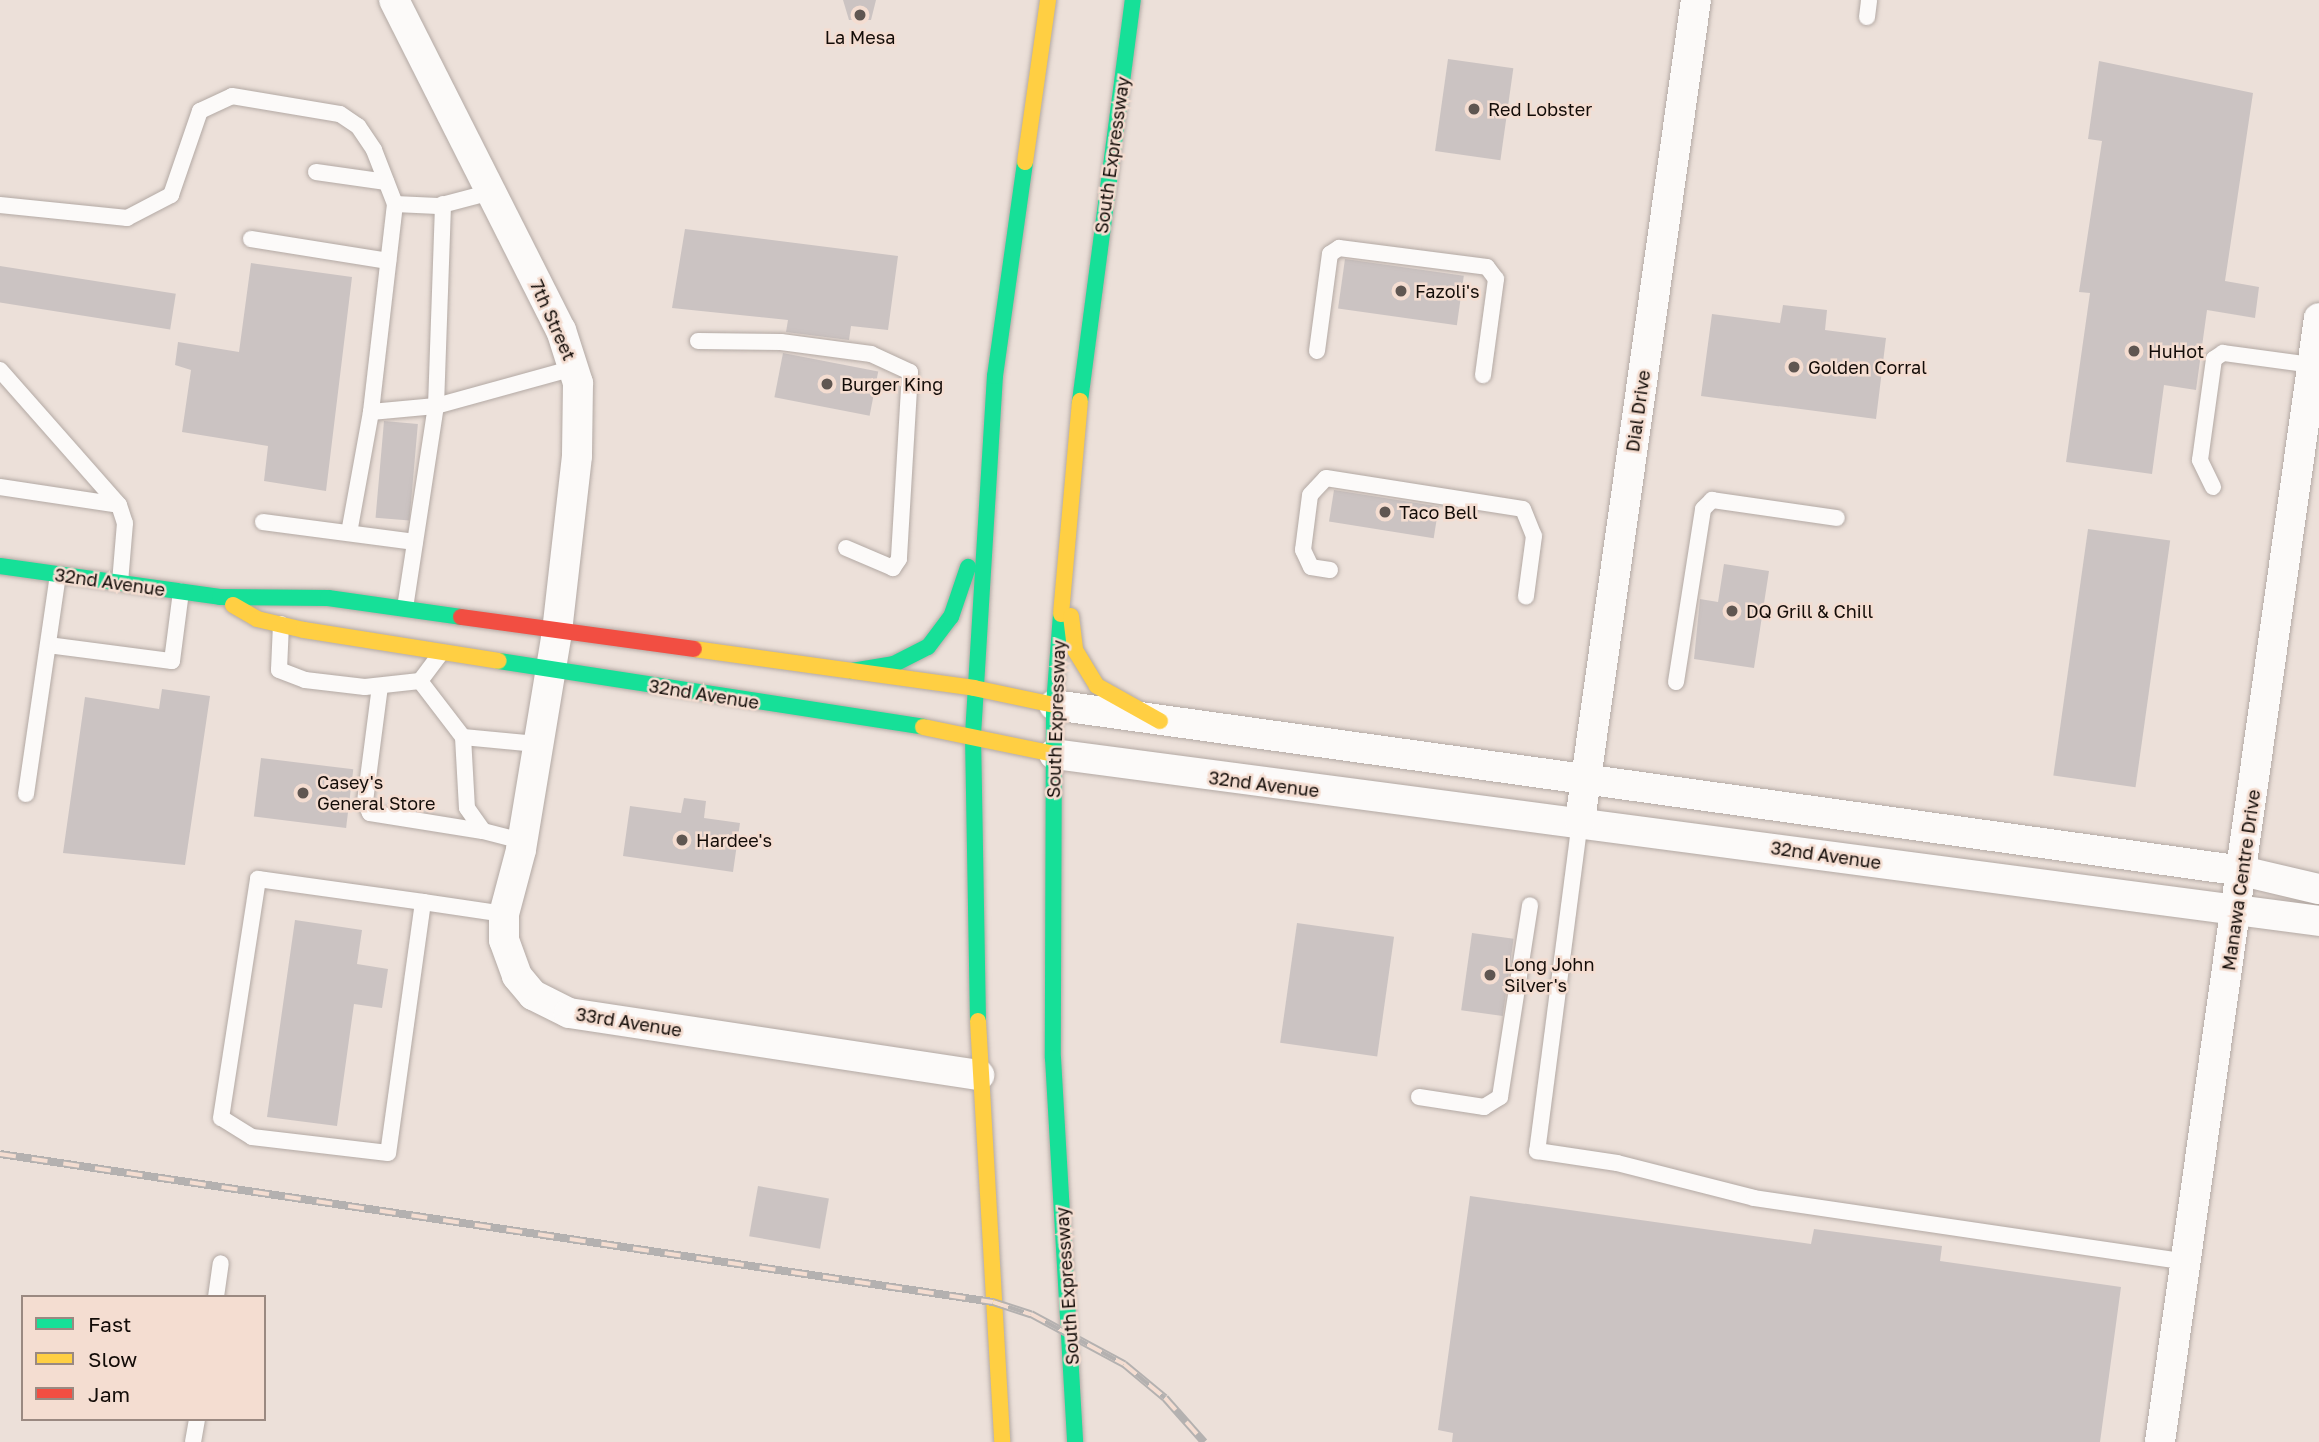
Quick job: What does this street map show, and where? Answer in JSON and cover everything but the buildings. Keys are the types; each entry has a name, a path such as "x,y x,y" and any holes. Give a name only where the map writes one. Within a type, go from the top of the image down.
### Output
{"main road":[{"path":"1002,1442 979,1075 974,688 995,376 1048,0"},
{"name":"South Expressway","path":"1075,1442 1053,1058 1054,705 1063,562 1133,0"},
{"path":"852,671 912,657 941,635 985,508"},
{"path":"1063,562 1075,650 1084,670 1114,698 1160,721"},
{"name":"32nd Avenue","path":"0,566 219,597 277,597 405,608 557,632 974,688 1054,705"},
{"name":"32nd Avenue","path":"219,597 257,619 281,624 441,653 973,735 1054,754"}],"street":[{"name":"7th Street","path":"394,0 561,330 574,368 580,406 557,632 549,670"},
{"name":"Dial Drive","path":"1580,821 1696,0"},
{"name":"Manawa Centre Drive","path":"2160,1442 2319,318"},
{"name":"33rd Avenue","path":"549,670 522,841 504,914 504,940 517,976 533,995 569,1013 979,1075"},
{"name":"32nd Avenue","path":"1054,705 2242,871 2319,889"},
{"name":"32nd Avenue","path":"1054,754 1181,775 1580,821 2319,921"}],"lane":[{"path":"1867,17 1870,0"},
{"path":"0,205 127,218 171,195 200,111 232,96 340,114 369,142 395,204 371,412 372,448 366,486 349,533"},
{"path":"316,172 386,182"},
{"path":"395,204 443,204 491,192"},
{"path":"405,608 415,542 415,493 420,455 436,406 443,204"},
{"path":"251,239 388,261"},
{"path":"1317,351 1330,254 1339,248 1488,267 1496,279 1483,375"},
{"path":"698,341 781,342 871,354 910,372 899,559 892,568 846,548"},
{"path":"2213,487 2200,460 2214,359 2222,353 2312,365"},
{"path":"371,412 436,406 574,368"},
{"path":"0,370 119,505 125,523 120,583"},
{"path":"1330,570 1311,568 1303,550 1310,495 1326,478 1523,509 1534,536 1526,596"},
{"path":"0,487 119,505"},
{"path":"1676,682 1703,509 1712,500 1837,518"},
{"path":"263,522 415,542"},
{"path":"26,794 58,574"},
{"path":"48,645 172,661 181,592"},
{"path":"277,597 281,624 279,670 305,680 380,685 420,681 441,653"},
{"path":"420,681 463,737 467,808 483,831"},
{"path":"380,685 365,802 370,813 483,831 522,841"},
{"path":"463,737 537,744"},
{"path":"1580,821 1536,1151 1617,1163 1754,1198 2186,1262"},
{"path":"423,902 388,1153 252,1137 221,1118 258,879 423,902 504,914"},
{"path":"1419,1097 1484,1107 1500,1097 1530,905"},
{"path":"216,1295 221,1263"},
{"path":"193,1442 197,1421"}],"railway":[{"path":"0,1154 993,1302 1031,1314 1124,1364 1165,1398 1204,1442"}],"traffic: fast":[{"path":"1080,401 1133,0"},
{"path":"978,1021 973,735 995,376 1025,162"},
{"path":"0,566 220,597 328,598 461,617"},
{"path":"852,671 894,664 928,647 951,617 968,567"},
{"path":"1061,614 1054,705 1053,1058 1075,1442"},
{"path":"499,661 923,727"}],"traffic: slow":[{"path":"1025,162 1048,0"},
{"path":"1061,614 1080,401"},
{"path":"233,605 257,619 304,630 499,661"},
{"path":"1071,616 1075,650 1097,686 1160,721"},
{"path":"694,649 974,688 1054,705"},
{"path":"923,727 1054,754"},
{"path":"978,1021 1002,1442"}],"traffic: jam":[{"path":"461,617 694,649"}],"place":[{"name":"La Mesa","path":"860,15"},
{"name":"Red Lobster","path":"1474,109"},
{"name":"Fazoli's","path":"1401,291"},
{"name":"HuHot","path":"2134,351"},
{"name":"Golden Corral","path":"1794,367"},
{"name":"Burger King","path":"827,384"},
{"name":"Taco Bell","path":"1385,512"},
{"name":"DQ Grill & Chill","path":"1732,611"},
{"name":"Casey's General Store","path":"303,793"},
{"name":"Hardee's","path":"682,840"},
{"name":"Long John Silver's","path":"1490,975"}]}
